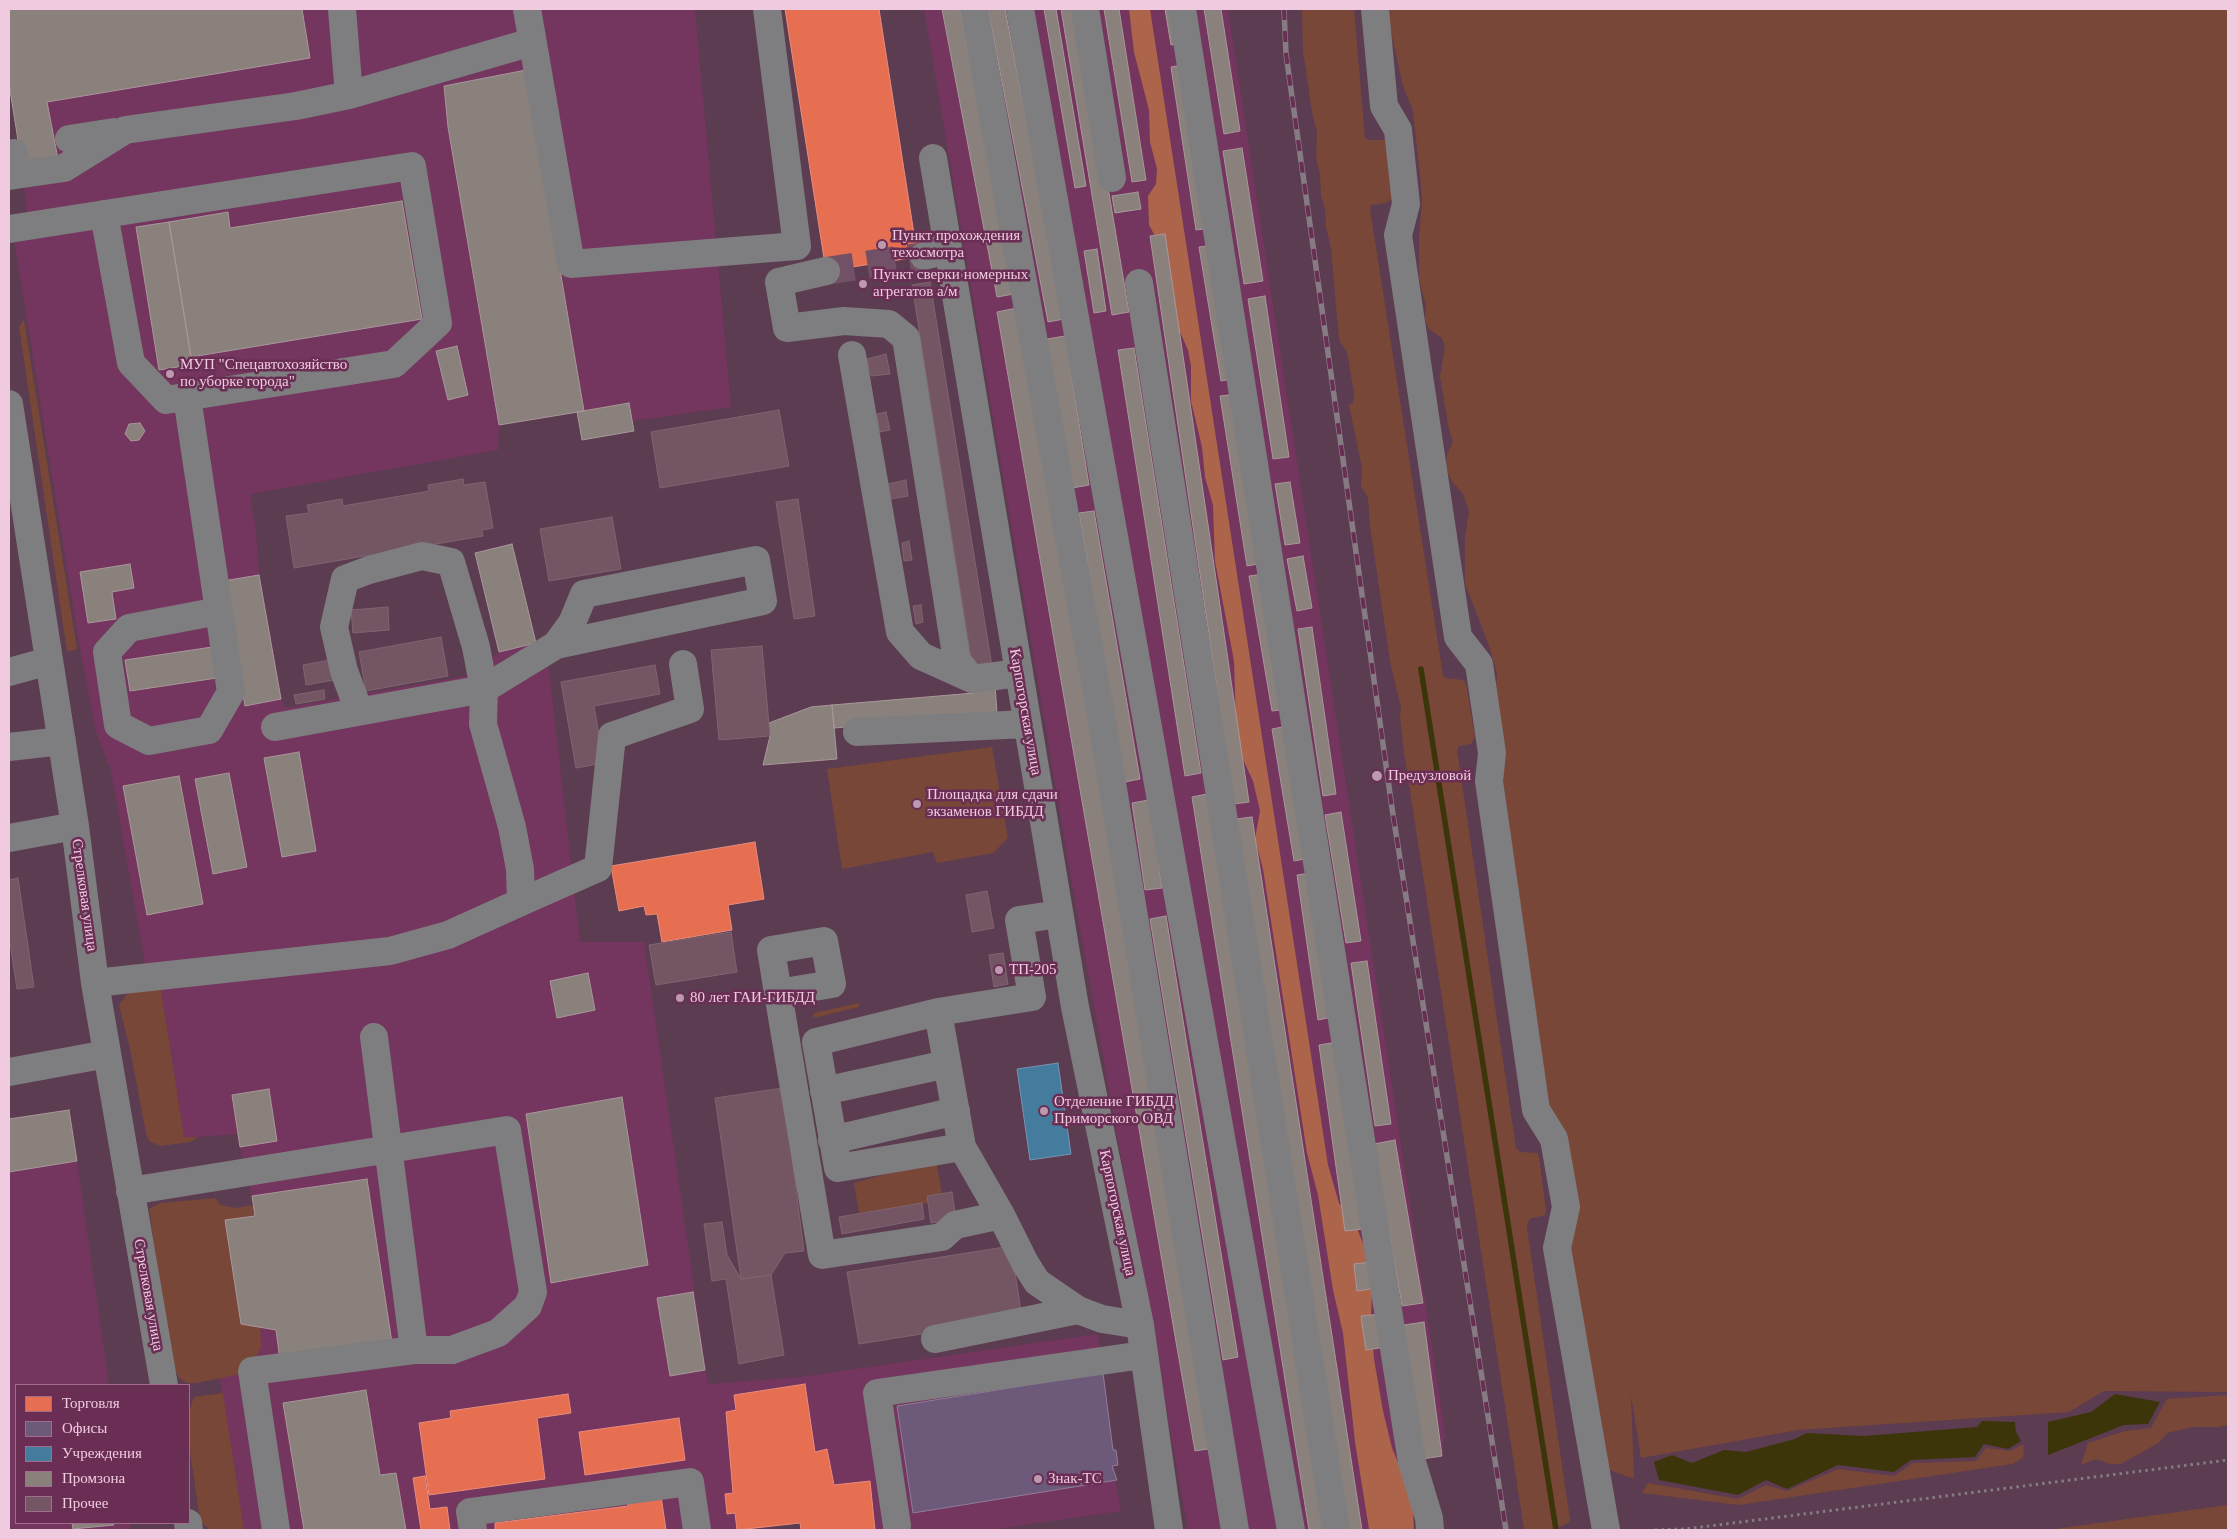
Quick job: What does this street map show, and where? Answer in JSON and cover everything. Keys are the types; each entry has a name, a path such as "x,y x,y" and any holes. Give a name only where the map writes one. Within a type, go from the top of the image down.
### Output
{"street":[{"path":"342,9 349,95"},
{"path":"527,9 571,264 797,246 767,9"},
{"path":"974,9 1099,704 1235,1530"},
{"path":"1020,9 1291,1530"},
{"path":"1085,9 1112,178"},
{"path":"1182,9 1410,1452 1429,1518 1430,1530"},
{"path":"1374,9 1384,106 1398,130 1406,204 1398,235 1455,618 1458,637 1479,664 1492,753 1490,781 1536,1110 1554,1140 1566,1207 1557,1248 1606,1530"},
{"path":"96,148 68,145 125,130 296,106 349,95 532,42"},
{"path":"11,162 64,168 125,130"},
{"name":"Карпогорская улица","path":"933,158 936,253 1028,724 1075,1007 1140,1325 1169,1530"},
{"path":"9,229 104,214 412,166 438,323 394,364 166,400 131,363 104,214"},
{"path":"826,271 779,282 787,328 844,321 888,324 906,338 964,670"},
{"path":"1139,284 1336,1530"},
{"path":"852,355 900,632 921,656 964,670 1018,672"},
{"path":"186,397 219,611 231,692 209,730 149,741 118,725 107,652 129,628 219,611"},
{"name":"Стрелковая улица","path":"9,404 16,488 49,661 75,826 107,1054 164,1384"},
{"path":"359,710 344,671 334,627 344,579 369,570 422,556 451,562 476,647 484,689 483,724 512,827 520,869 521,902"},
{"path":"275,727 359,710 484,689 556,645 763,601 756,560 584,594 572,623 556,645"},
{"path":"9,672 49,661"},
{"path":"96,983 390,951 448,935 598,868 612,736 690,709 684,664"},
{"path":"857,732 1028,724"},
{"path":"9,748 62,740"},
{"path":"9,838 75,826"},
{"path":"962,1147 838,1168 816,1042 938,1012 1032,996 1019,920 1059,914"},
{"path":"778,993 822,1255 942,1237 955,1225 1001,1215"},
{"path":"938,1012 962,1147 1037,1282 1078,1310 1102,1318 1140,1325"},
{"path":"374,1036 414,1350"},
{"path":"9,1072 107,1054"},
{"path":"824,1090 947,1064"},
{"path":"832,1140 956,1111"},
{"path":"130,1191 507,1130 533,1292 528,1306 498,1333 452,1350 414,1350 252,1371 276,1530"},
{"path":"935,1339 1078,1310"},
{"path":"898,1526 877,1393 1143,1355"},
{"path":"473,1530 470,1512 690,1482 697,1530"}],"path":[{"path":"1655,1530 1686,1529 2228,1460"}],"shaded area":[{"path":"9,9 695,9 731,407 633,421 629,403 499,425 498,450 250,494 256,532 259,575 284,708 471,675 499,652 536,643 549,669 580,942 644,942 708,1384 800,1377 1098,1334 1113,1450 1116,1450 1118,1465 1113,1467 1121,1511 990,1530 801,1530 800,1523 747,1530 244,1530 214,1341 225,1220 255,1216 252,1196 237,1134 184,1138 160,983 154,963 145,964 111,771 96,732 79,644 14,239 29,237 22,165 9,84"},
{"path":"924,9 1228,9 1445,1433 1442,1456 1380,1464 1392,1530 1188,1530 1073,889"},
{"path":"1129,9 1150,9 1328,1165 1339,1203 1355,1224 1366,1250 1372,1290 1371,1319 1374,1359 1392,1448 1402,1472 1413,1509 1414,1530 1369,1529 1355,1442 1343,1333 1333,1290 1318,1195 1307,1153 1263,869 1255,839 1260,811 1253,781 1240,753 1236,724 1234,661 1215,561 1213,505 1205,477 1202,447 1191,401 1191,366 1188,350 1176,323 1156,238 1149,225 1148,196 1156,184 1157,169 1150,142 1149,110 1134,52"},
{"path":"1302,9 1354,9 1365,138 1387,142 1393,198 1386,203 1371,205 1370,209 1443,675 1445,678 1463,680 1466,683 1475,737 1471,744 1459,746 1457,750 1516,1148 1521,1152 1537,1153 1539,1157 1546,1211 1545,1215 1529,1219 1527,1228 1570,1520 1568,1523 1552,1530 1524,1529 1404,752 1400,718 1401,708 1390,661 1370,526 1368,498 1361,486 1362,468 1349,405 1353,403 1354,393 1347,352 1339,340 1331,248 1326,227 1325,209 1321,196 1320,175 1316,157 1317,132 1312,112 1303,51"},
{"path":"1388,9 2228,9 2228,1392 2104,1391 2069,1412 1798,1430 1641,1458 1631,1395 1634,1479 1602,1467 1571,1253 1571,1240 1551,1118 1506,805 1495,705 1497,673 1489,646 1465,583 1465,538 1469,511 1463,494 1451,480 1446,468 1447,455 1453,441 1449,430 1440,376 1445,347 1442,338 1429,329 1425,321 1426,305 1419,279 1419,237 1422,202 1413,111 1403,86 1388,18"},
{"path":"24,320 77,649 67,652 19,326"},
{"name":"Площадка для сдачи экзаменов ГИБДД","path":"992,747 1008,838 993,853 937,863 933,852 842,869 827,769"},
{"path":"160,983 184,1137 198,1137 190,1142 160,1146 149,1141 146,1133 130,1049 119,1005 131,989"},
{"path":"859,1003 859,1007 813,1018 814,1013"},
{"path":"936,1160 942,1194 927,1196 928,1203 859,1213 854,1183"},
{"path":"77,1161 109,1384 15,1384 15,1524 72,1524 73,1529 130,1524 131,1530 9,1530 9,1172"},
{"path":"216,1198 220,1205 235,1208 254,1205 255,1216 225,1221 241,1323 260,1324 261,1348 250,1367 241,1374 187,1383 179,1378 173,1366 149,1209 160,1203"},
{"path":"223,1393 244,1530 211,1530 200,1520 190,1451 190,1409 194,1397"},
{"path":"2115,1394 2160,1402 2148,1424 2124,1425 2048,1455 2048,1422 2091,1412"},
{"path":"2228,1395 2228,1425 2192,1427 2167,1433 2160,1442 2121,1464 2110,1464 2096,1459 2081,1465 2088,1443 2125,1431 2151,1428 2167,1399"},
{"path":"1982,1421 2015,1422 2016,1432 2021,1441 2008,1449 1984,1444 1975,1457 1911,1460 1894,1472 1838,1465 1787,1489 1766,1480 1738,1495 1659,1480 1654,1462 1672,1455 1692,1463 1724,1450 1746,1452 1795,1439 1807,1433 1864,1436 1977,1427"},
{"path":"2024,1444 2023,1458 2012,1464 1739,1505 1642,1493 1648,1483 1738,1499 1766,1485 1787,1491 1838,1469 1894,1476 1913,1463 1976,1461 1986,1448 2010,1451"},
{"path":"2228,1505 2228,1530 2048,1530"}],"building: Торговля":[{"path":"785,9 879,9 914,234 932,231 924,256 826,271"},
{"path":"755,842 764,899 728,905 732,930 662,942 657,914 646,915 644,906 619,911 611,866"},
{"path":"805,1384 815,1452 827,1449 834,1485 870,1481 875,1530 801,1530 800,1523 737,1530 735,1513 727,1514 725,1494 733,1493 726,1412 736,1410 734,1395"},
{"path":"568,1394 571,1413 537,1418 545,1479 429,1495 419,1423 451,1418 450,1411"},
{"path":"679,1418 685,1460 585,1475 579,1432"},
{"path":"425,1476 430,1509 447,1507 450,1530 421,1530 413,1478"},
{"path":"661,1496 666,1530 495,1530 495,1523 628,1506 628,1500"}],"building: Офисы":[{"path":"1103,1373 1113,1450 1116,1450 1118,1465 1112,1466 1117,1480 913,1513 897,1406"}],"building: Учреждения":[{"name":"Отделение ГИБДД Приморского ОВД","path":"1058,1063 1071,1154 1030,1160 1017,1069"}],"building: Промзона":[{"path":"9,9 302,9 310,58 47,102 58,159 22,165 9,84"},
{"path":"942,9 960,9 1014,294 997,297"},
{"path":"988,9 1005,9 1064,319 1048,322"},
{"path":"1044,9 1056,9 1086,186 1075,188"},
{"path":"1061,9 1078,9 1129,312 1112,315"},
{"path":"1104,9 1119,9 1146,180 1132,182"},
{"path":"1165,9 1178,9 1184,43 1171,45"},
{"path":"1204,9 1221,9 1240,131 1224,134"},
{"path":"1187,64 1212,228 1196,230 1171,67"},
{"path":"526,70 584,411 499,425 448,127 444,86"},
{"path":"1242,148 1263,281 1244,284 1223,151"},
{"path":"1138,192 1141,209 1115,213 1112,196"},
{"path":"402,201 422,319 191,357 169,222 228,212 230,228"},
{"path":"169,222 191,357 190,365 159,370 136,227"},
{"path":"1165,234 1249,802 1234,804 1150,236"},
{"path":"1216,245 1237,378 1221,381 1199,247"},
{"path":"1097,249 1106,311 1094,313 1084,251"},
{"path":"1265,296 1289,457 1273,459 1248,299"},
{"path":"1017,308 1214,1448 1195,1451 997,312"},
{"path":"1065,336 1089,485 1072,488 1047,339"},
{"path":"457,346 468,395 448,400 436,351"},
{"path":"1134,348 1201,773 1185,776 1118,350"},
{"path":"1237,394 1264,563 1247,566 1220,396"},
{"path":"629,403 634,431 582,440 577,412"},
{"path":"140,423 145,431 139,440 131,441 125,434 129,424"},
{"path":"1290,482 1300,543 1285,545 1275,484"},
{"path":"1094,511 1140,779 1125,782 1079,513"},
{"path":"512,544 536,643 499,652 475,553"},
{"path":"1303,556 1312,608 1297,611 1287,559"},
{"path":"130,564 134,588 112,592 116,619 88,623 80,572"},
{"path":"1265,574 1287,709 1272,711 1249,576"},
{"path":"259,575 281,699 245,706 223,581"},
{"path":"1312,627 1336,794 1323,796 1298,629"},
{"path":"212,647 217,678 130,691 125,660"},
{"path":"995,683 997,714 834,728 832,705 974,693 974,685"},
{"path":"832,705 837,759 763,765 770,736 769,723 811,707"},
{"path":"1288,726 1310,858 1294,861 1272,729"},
{"path":"299,752 316,851 282,857 264,758"},
{"path":"229,773 247,867 213,874 195,779"},
{"path":"179,776 203,904 147,915 123,786"},
{"path":"1207,794 1324,1530 1309,1530 1192,797"},
{"path":"1149,800 1162,888 1145,890 1132,803"},
{"path":"1341,812 1361,941 1346,943 1325,815"},
{"path":"1252,817 1362,1530 1346,1530 1236,819"},
{"path":"1311,873 1332,1017 1318,1020 1297,875"},
{"path":"1166,916 1238,1357 1223,1360 1150,919"},
{"path":"1367,961 1391,1124 1375,1126 1351,963"},
{"path":"588,973 595,1010 557,1018 550,981"},
{"path":"1337,1042 1363,1229 1345,1231 1319,1045"},
{"path":"269,1089 277,1141 240,1147 232,1095"},
{"path":"622,1097 648,1265 551,1283 526,1114"},
{"path":"69,1110 77,1161 9,1172 9,1119"},
{"path":"1395,1140 1423,1303 1402,1306 1374,1144"},
{"path":"367,1179 392,1343 280,1360 276,1330 241,1324 225,1220 255,1216 252,1196"},
{"path":"1372,1262 1376,1288 1357,1291 1354,1264"},
{"path":"693,1292 705,1370 670,1376 657,1298"},
{"path":"1381,1314 1386,1347 1366,1350 1361,1316"},
{"path":"1424,1322 1442,1456 1422,1459 1404,1325"},
{"path":"366,1390 380,1475 396,1473 406,1530 304,1530 283,1403"},
{"path":"72,1524 114,1525 73,1529"}],"building: Прочее":[{"path":"930,282 993,673 974,676 912,285"},
{"path":"886,354 890,374 871,376 867,359"},
{"path":"779,410 789,466 660,488 651,432"},
{"path":"886,412 890,430 880,432 877,414"},
{"path":"463,479 464,485 485,482 493,528 482,530 483,536 294,568 286,516 309,513 307,505 342,499 343,506 429,491 428,485"},
{"path":"906,480 908,496 885,500 884,485"},
{"path":"798,499 815,616 794,619 776,502"},
{"path":"612,517 621,569 549,581 540,529"},
{"path":"909,541 912,560 904,561 902,543"},
{"path":"921,605 923,622 916,624 913,606"},
{"path":"388,607 389,630 353,633 351,610"},
{"path":"441,637 448,676 366,691 359,652"},
{"path":"762,646 770,736 719,740 711,650"},
{"path":"330,660 334,680 306,685 303,665"},
{"path":"655,665 660,694 594,706 604,763 576,768 561,682"},
{"path":"324,690 325,699 296,704 294,695"},
{"path":"18,878 34,987 17,989 9,936 9,880"},
{"path":"987,891 994,928 972,932 966,895"},
{"path":"731,932 737,972 656,985 649,945"},
{"name":"ТП-205","path":"1003,953 1008,984 994,987 989,955"},
{"path":"783,1088 804,1251 785,1253 771,1275 741,1279 715,1098"},
{"path":"952,1192 956,1219 931,1223 927,1196"},
{"path":"922,1203 924,1219 842,1234 839,1217"},
{"path":"722,1222 727,1255 741,1279 771,1275 784,1355 739,1364 726,1279 712,1281 704,1224"},
{"path":"1011,1246 1022,1318 859,1344 847,1272"}],"waterway":[{"path":"1421,669 1556,1530"}],"tunnel":[{"path":"826,271 924,256"}],"railway":[{"path":"1284,9 1286,54 1392,808 1506,1530"}],"place":[{"name":"Пункт прохождения техосмотра","path":"882,245"},
{"name":"Пункт сверки номерных агрегатов а/м","path":"863,284"},
{"name":"МУП \"Спецавтохозяйство по уборке города\"","path":"170,374"},
{"name":"Предузловой","path":"1377,776"},
{"name":"Площадка для сдачи экзаменов ГИБДД","path":"917,804"},
{"name":"ТП-205","path":"999,970"},
{"name":"80 лет ГАИ-ГИБДД","path":"680,998"},
{"name":"Отделение ГИБДД Приморского ОВД","path":"1044,1111"},
{"name":"Знак-ТС","path":"1038,1479"}]}
